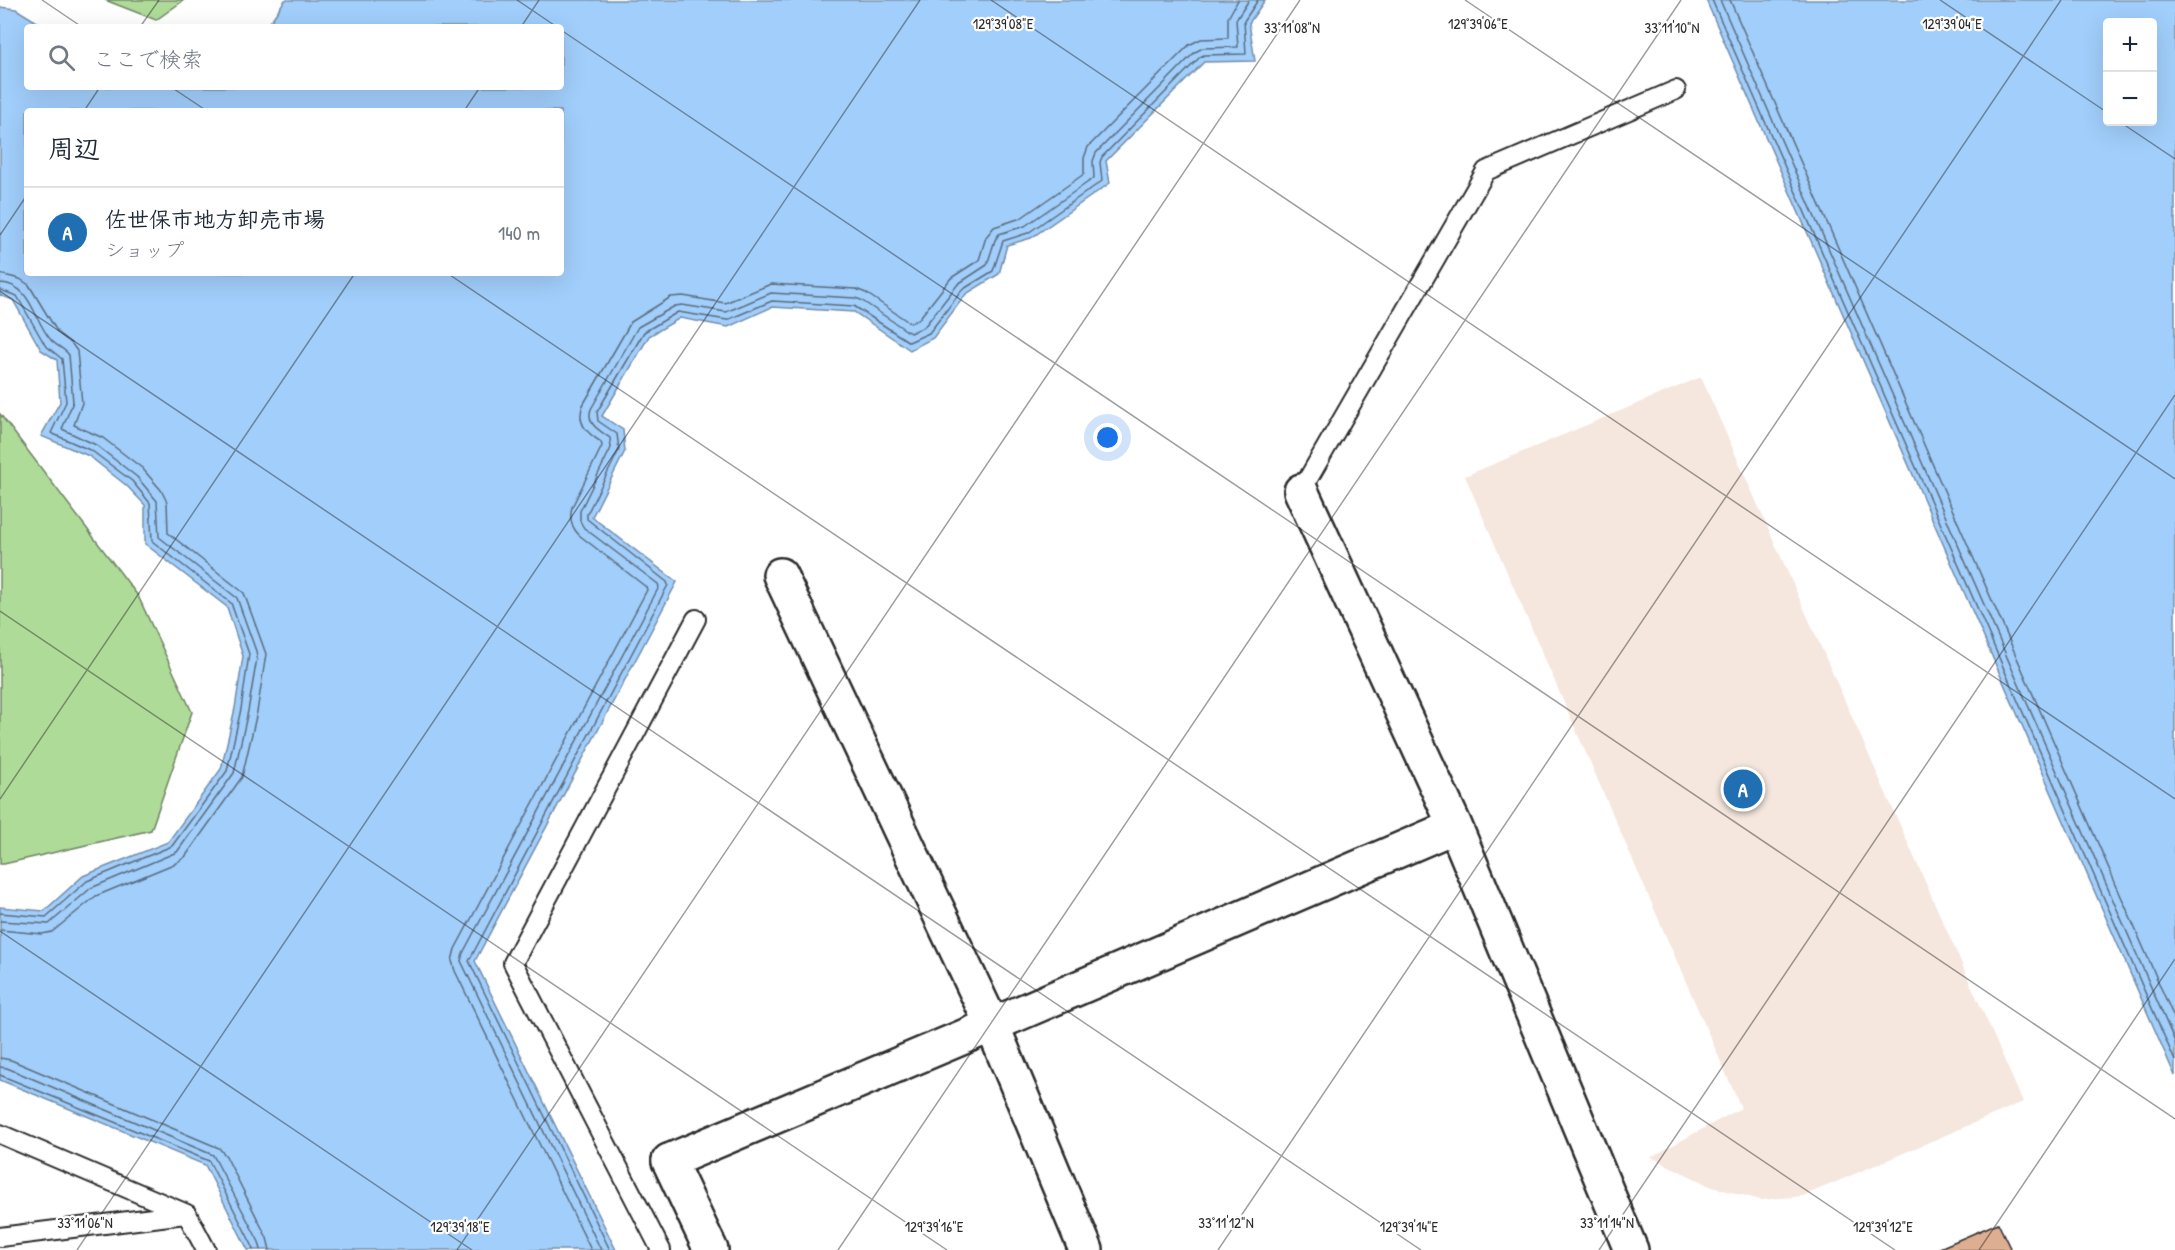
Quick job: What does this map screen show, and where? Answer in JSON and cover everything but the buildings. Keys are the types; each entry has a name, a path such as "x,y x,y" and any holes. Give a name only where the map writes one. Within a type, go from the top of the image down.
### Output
{"street":[{"path":"1301,491 1455,826 1631,1250"},
{"path":"780,575 992,1025 1086,1250"},
{"path":"711,1250 669,1161 1455,826"}],"lane":[{"path":"1301,491 1486,171 1676,90"},
{"path":"661,1250 513,963 696,619"},
{"path":"0,1134 187,1214 206,1250"},
{"path":"0,1237 187,1214"}],"shaded area":[{"path":"1701,377 2023,1102 1803,1196 1761,1200 1712,1187 1651,1157 1741,1108 1465,476"}],"green space":[{"path":"105,0 184,0 156,20"},
{"path":"0,414 138,596 192,712 151,830 4,864 0,864"}],"water":[{"path":"285,0 1265,0 1249,23 1255,61 1204,62 1106,161 1110,183 1031,238 1007,245 999,274 966,294 933,338 910,350 854,312 772,307 728,327 680,318 649,336 602,416 623,430 625,451 592,517 677,582 475,961 616,1250 248,1250 205,1165 0,1080 0,907 44,911 83,876 168,842 221,769 235,708 243,656 227,607 145,544 145,505 127,486 89,456 41,436 60,402 57,360 41,350 13,300 0,295 0,7 16,9 40,24 24,24 24,90 564,90 564,24 269,24"},
{"path":"1706,0 2175,0 2175,1076"}],"place":[{"name":"佐世保市地方卸売市場","path":"1743,789"}]}
